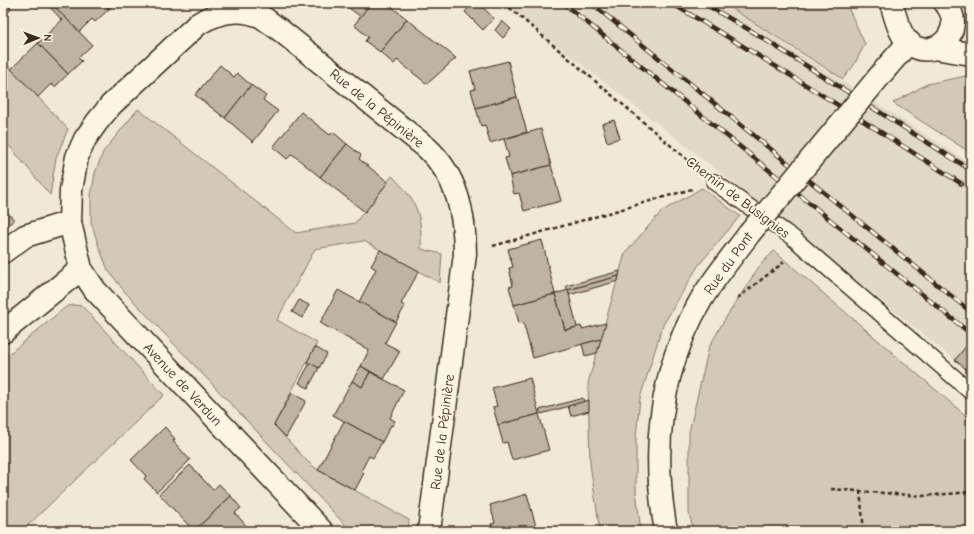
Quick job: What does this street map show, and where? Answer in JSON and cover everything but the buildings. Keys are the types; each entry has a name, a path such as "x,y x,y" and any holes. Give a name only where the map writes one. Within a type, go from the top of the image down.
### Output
{"street":[{"path":"891,3 904,35 920,48 934,48 971,54"},
{"path":"904,35 900,14 907,3"},
{"path":"934,48 945,42 952,30 953,17 946,4"},
{"path":"946,4 971,20"},
{"name":"Rue de la Pépinière","path":"70,222 71,190 77,158 85,139 97,122 111,106 198,24 209,17 224,13 237,11 250,13 262,18 280,30 438,158 453,185 459,202 464,229 465,254 429,531"},
{"name":"Rue du Pont","path":"666,531 661,493 659,445 665,390 671,366 680,342 702,298 719,273 749,234 888,66 904,35"},
{"path":"3,252 25,236 70,222"},
{"name":"Avenue de Verdun","path":"70,222 75,250 81,270 95,290 322,531"},
{"path":"3,332 81,270"}],"lane":[{"name":"Chemin de Busignies","path":"714,182 792,237 971,392"}],"path":[{"name":"Chemin de Busignies","path":"504,3 714,182"},
{"path":"465,254 714,182"},
{"path":"739,297 786,260"},
{"path":"831,489 860,490 922,496 971,492"},
{"path":"860,490 864,531"}],"shaded area":[{"path":"503,3 722,3 971,164 971,373 791,228"},
{"path":"723,3 846,3 865,44 854,65 843,79"},
{"path":"3,60 68,129 56,158 50,195 3,138"},
{"path":"971,75 971,153 893,103 927,84"},
{"path":"138,109 296,233 355,223 392,176 407,193 416,208 419,217 421,249 442,254 440,283 364,241 315,249 277,320 317,343 274,425 307,461 318,470 409,520 408,531 351,531 124,291 108,270 91,222 91,196 95,173 103,152"},
{"path":"702,188 740,216 698,266 663,325 640,398 636,437 636,491 641,531 600,531 590,464 588,383 625,253 662,211"},
{"path":"774,251 971,420 971,526 935,531 694,531 689,514 689,432 709,347 725,319 760,265"},
{"path":"67,306 82,306 164,395 22,531 3,531 3,359"}],"railway":[{"path":"563,3 971,334"},
{"path":"591,3 971,312"},
{"path":"671,3 817,92 962,184"},
{"path":"703,3 753,32 971,170"}]}
